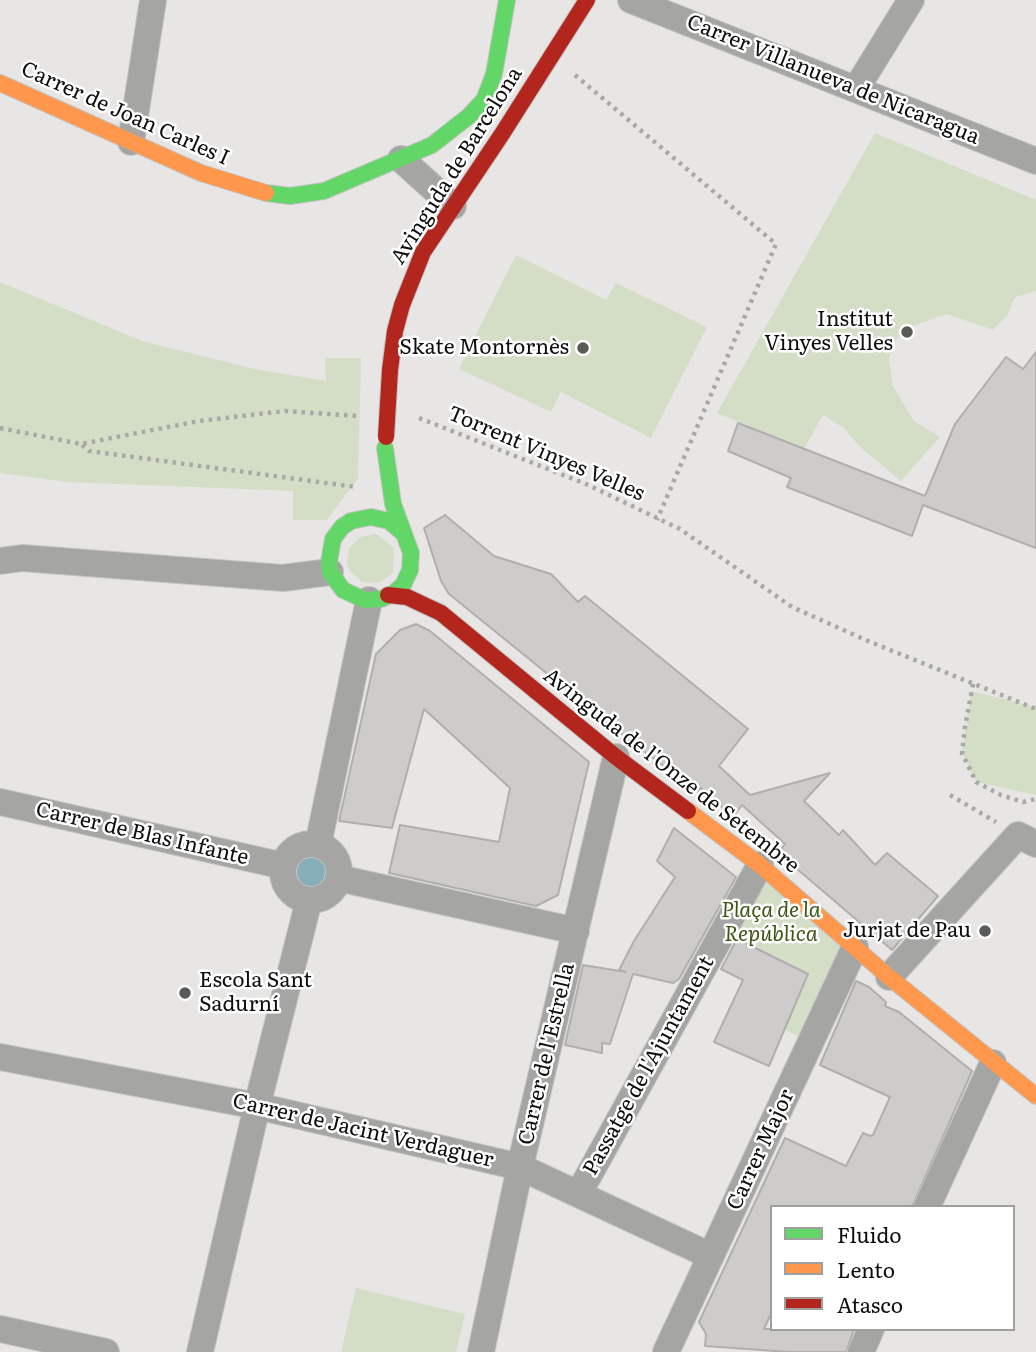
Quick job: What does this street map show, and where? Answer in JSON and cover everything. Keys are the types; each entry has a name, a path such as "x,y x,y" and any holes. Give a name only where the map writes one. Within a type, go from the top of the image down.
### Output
{"street":[{"path":"131,142 153,0"},
{"name":"Carrer de Joan Carles I","path":"0,83 201,173 255,191 290,196 324,191 432,145 484,100 494,74 507,0"},
{"name":"Avinguda de Barcelona","path":"386,443 395,331 411,278 423,252 587,0"},
{"name":"Carrer Villanueva de Nicaragua","path":"631,0 661,5 856,89 1036,161"},
{"path":"856,89 911,0"},
{"path":"455,127 483,160"},
{"path":"401,159 453,206"},
{"path":"376,484 386,443"},
{"path":"386,443 393,504 408,542 420,586 441,613"},
{"path":"351,521 362,493"},
{"path":"403,533 390,521 380,518 351,521 342,527 333,539 329,550 330,572 343,590 353,596 407,597 441,613"},
{"path":"0,561 22,558 283,578 330,572"},
{"path":"318,845 379,598 407,579 412,558"},
{"name":"Avinguda de l'Onze de Setembre","path":"441,613 617,757 760,865 1036,1097"},
{"name":"Carrer de l'Estrella","path":"481,1352 520,1167 617,757"},
{"name":"Carrer de Blas Infante","path":"0,802 284,866"},
{"path":"889,976 1027,840"},
{"path":"307,844 318,845 326,848 335,858 340,870 330,893 319,899 309,900 298,896 289,888 284,876 284,866 293,850 307,844"},
{"name":"Passatge de l'Ajuntament","path":"579,1194 760,865"},
{"path":"338,878 576,931"},
{"path":"201,1352 257,1106 309,900"},
{"name":"Carrer Major","path":"666,1352 855,947"},
{"name":"Carrer de Jacint Verdaguer","path":"0,1056 257,1106 520,1167 711,1256"},
{"path":"929,1205 993,1063"},
{"path":"0,1329 65,1348 106,1352"},
{"path":"861,1352 870,1331"}],"path":[{"path":"569,69 776,244 657,520"},
{"path":"0,428 81,444 199,421 285,411 360,416"},
{"name":"Torrent Vinyes Velles","path":"411,418 424,418 586,484 680,529 792,607 1036,709"},
{"path":"81,444 89,451 362,493"},
{"path":"973,684 964,727 962,753 976,782 1001,795 1023,802 1036,799"},
{"path":"950,795 1027,840"}],"green space":[{"path":"875,133 1036,200 1036,291 1015,297 1007,316 993,330 947,314 907,328 896,340 889,358 893,386 914,421 940,437 901,481 860,447 844,428 823,415 804,449 717,413"},
{"name":"Skate Montornès","path":"516,255 606,300 616,283 707,327 651,438 561,392 551,412 459,369"},
{"path":"0,282 145,342 255,369 326,381 325,358 361,358 358,478 327,520 293,520 293,491 66,482 0,473"},
{"path":"376,534 394,548 393,573 379,583 362,582 350,571 347,563 349,548 360,537"},
{"path":"971,691 1036,707 1036,795 976,782 962,753"},
{"name":"Plaça de la República","path":"762,877 846,951 804,1039 785,1030 808,974 730,935"},
{"path":"356,1288 465,1314 456,1352 341,1352"}],"water":[{"path":"314,853 322,854 328,859 333,865 333,881 328,887 322,892 314,893 306,892 300,887 295,881 294,873 295,865 300,859 306,854"}],"building":[{"path":"1036,352 1036,548 923,505 912,536 787,487 791,478 728,451 738,423 925,496 955,424 1006,357 1023,369"},
{"path":"445,515 494,556 551,574 578,602 585,596 748,729 719,766 750,795 830,773 804,801 839,835 843,830 875,865 887,853 938,896 892,950 783,857 779,852 785,844 742,805 733,817 701,788 698,792 629,740 449,594 441,581 424,528"},
{"path":"416,624 430,631 589,762 558,895 536,906 389,873 400,825 499,842 510,788 424,709 392,828 339,821 376,654 400,630"},
{"path":"674,828 736,877 679,979 673,983 633,974 610,1044 602,1043 602,1053 565,1045 583,965 626,972 619,970 634,941 675,877 657,861"},
{"path":"737,939 808,974 769,1066 714,1042 743,980 721,969"},
{"path":"856,981 869,987 886,1002 885,1006 899,1012 972,1071 913,1205 770,1205 770,1316 764,1329 853,1331 846,1352 789,1352 705,1346 706,1334 699,1322 785,1138 846,1166 863,1133 873,1135 890,1097 820,1065"}],"traffic: fast":[{"path":"266,193 290,196 324,191 432,145 469,116 484,100 494,74 507,0"},
{"path":"385,448 393,504 411,553 410,570 403,585 394,593 381,599 365,600 343,590 330,572 333,539 342,527 351,521 371,517 389,521 403,533"}],"traffic: slow":[{"path":"0,83 201,173 266,193"},
{"path":"688,811 760,865 889,977 1036,1096"}],"traffic: jam":[{"path":"390,370 395,331 402,305 423,252 587,0"},
{"path":"386,437 390,370"},
{"path":"388,595 407,597 441,613 616,757 688,811"}],"place":[{"name":"Institut Vinyes Velles","path":"907,332"},
{"name":"Skate Montornès","path":"583,348"},
{"name":"Jurjat de Pau","path":"985,931"},
{"name":"Escola Sant Sadurní","path":"185,993"}]}
